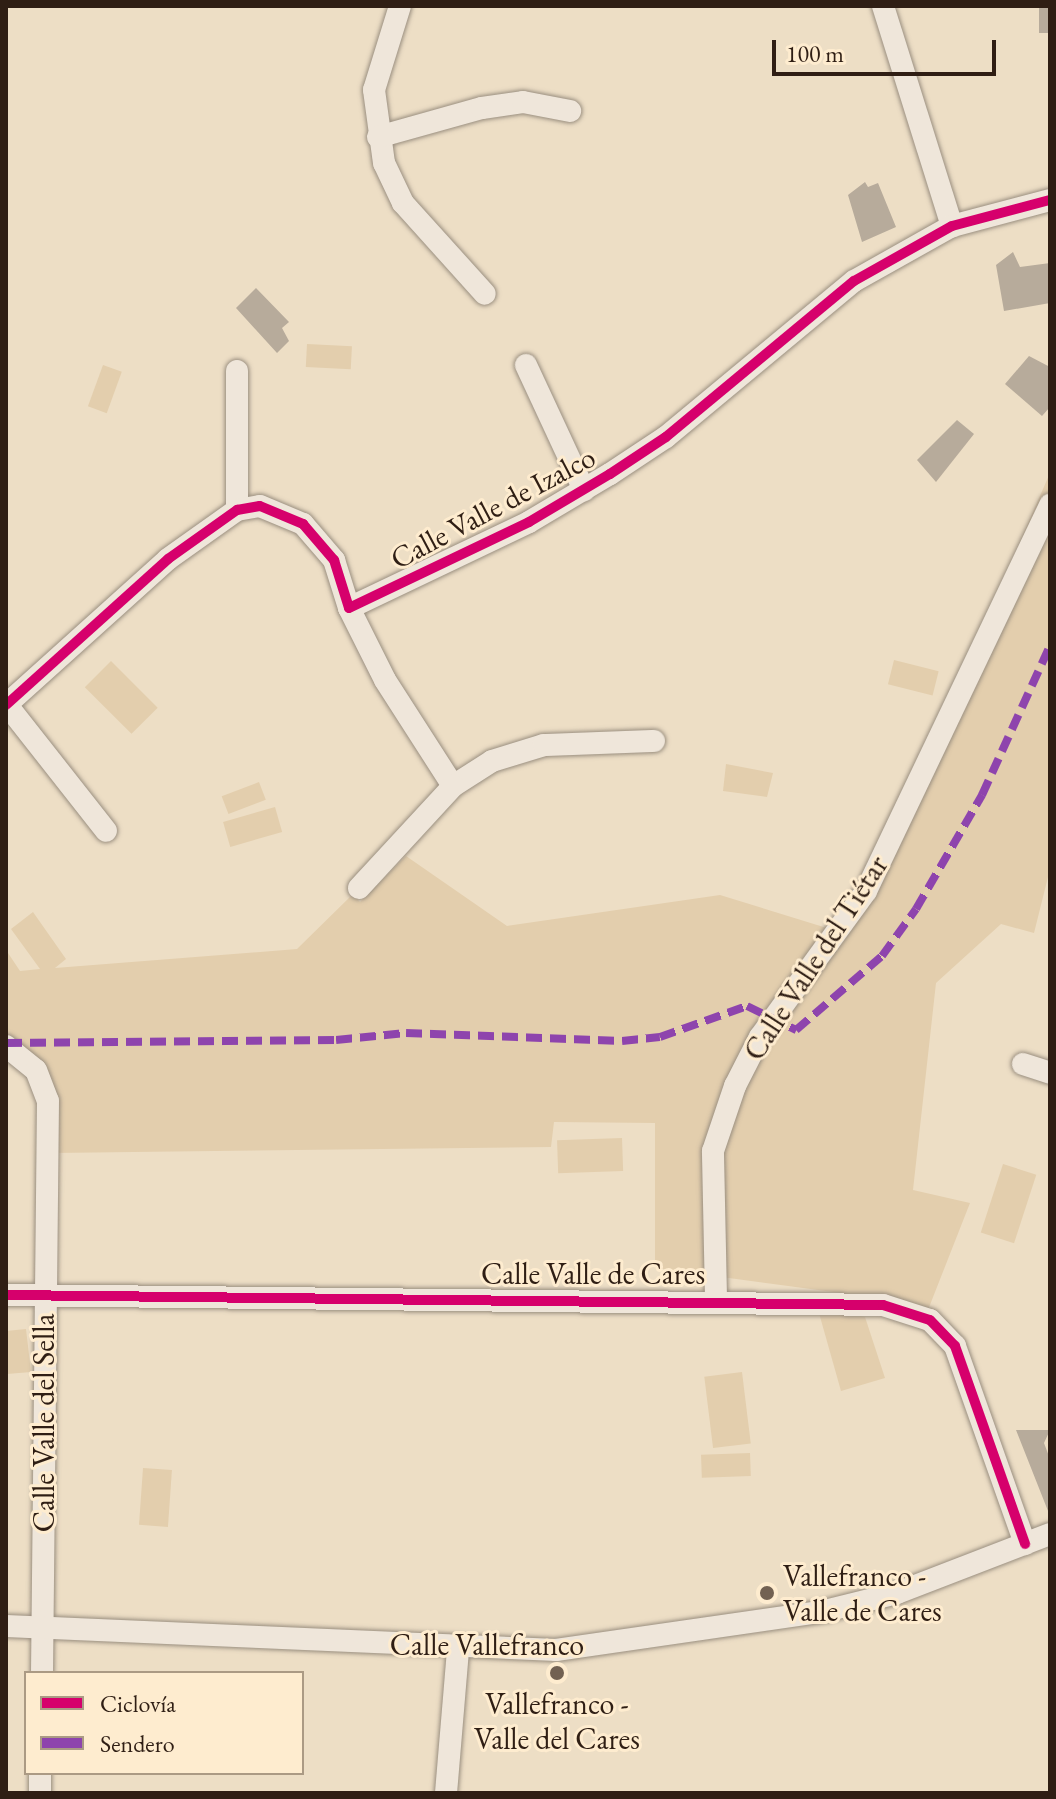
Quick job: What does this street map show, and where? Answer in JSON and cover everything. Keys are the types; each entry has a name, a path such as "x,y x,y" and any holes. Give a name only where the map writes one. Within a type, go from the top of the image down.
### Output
{"street":[{"path":"400,6 374,90 378,137 403,203 485,294"},
{"path":"883,6 952,226"},
{"path":"378,137 482,108 523,102 570,111"},
{"name":"Calle Valle de Izalco","path":"349,608 584,490 666,437 854,281 952,226 1050,200"},
{"name":"Calle Valle de Izalco","path":"526,365 584,490"},
{"path":"237,371 237,510"},
{"name":"Calle Valle del Tiétar","path":"716,1298 713,1151 735,1086 760,1037 866,891 1050,505"},
{"path":"106,831 6,705 168,559 237,510 260,506 303,524 334,560 349,608 385,680 453,786"},
{"path":"359,888 453,786 492,761 544,745 654,741"},
{"name":"Calle Valle del Sella","path":"6,1046 36,1070 48,1101 42,1671"},
{"path":"1023,1064 1050,1073"},
{"name":"Calle Valle de Cares","path":"6,1295 716,1298 883,1305 930,1320 955,1346 979,1399 1025,1544"},
{"name":"Calle Vallefranco","path":"6,1626 458,1650 556,1650 825,1611 897,1593 1050,1534"},
{"path":"446,1793 458,1650"}],"shaded area":[{"path":"307,344 352,346 351,369 306,367"},
{"path":"103,365 122,372 107,413 88,406"},
{"path":"1050,473 1050,869 1034,933 1001,924 936,983 913,1190 970,1203 926,1315 878,1298 655,1268 655,1123 554,1122 551,1147 52,1153 54,1105 6,1037 6,950 20,971 40,969 11,929 33,912 66,959 55,968 297,949 353,894 360,902 406,856 507,926 720,895 830,929 911,790"},
{"path":"894,660 939,671 933,695 888,684"},
{"path":"111,661 158,708 132,734 85,687"},
{"path":"726,764 773,773 767,797 723,791"},
{"path":"259,782 266,800 228,814 222,796"},
{"path":"275,807 282,832 230,847 223,822"},
{"path":"622,1138 623,1171 558,1173 557,1140"},
{"path":"1003,1164 1036,1175 1014,1243 981,1232"},
{"path":"817,1306 865,1317 885,1378 841,1391"},
{"path":"26,1329 31,1372 7,1374 6,1331"},
{"path":"742,1372 751,1443 713,1448 704,1377"},
{"path":"750,1453 751,1476 702,1478 701,1455"},
{"path":"143,1468 172,1470 168,1527 139,1525"}],"building":[{"path":"1039,8 1050,8 1050,33 1039,33"},
{"path":"865,182 868,187 878,183 896,227 862,242 848,195"},
{"path":"1013,252 1020,267 1050,263 1050,303 1004,311 996,265"},
{"path":"256,288 289,322 282,328 289,341 277,353 236,308"},
{"path":"1029,356 1050,367 1050,407 1042,416 1005,384"},
{"path":"957,420 974,434 936,482 917,460"},
{"path":"1016,1430 1050,1430 1044,1443 1050,1459 1050,1516"}],"marked path":[{"path":"6,1043 336,1040 406,1033 622,1041 660,1037 747,1006 796,1030 882,956 916,909 982,795 1050,646"}],"cycle path":[{"path":"6,705 168,559 237,510 260,506 303,524 334,560 349,608 529,522 610,474 666,437 854,281 952,226 1050,200"},
{"path":"6,1295 883,1305 930,1320 955,1346 1025,1544"}],"place":[{"name":"Vallefranco - Valle de Cares","path":"767,1593"},
{"name":"Vallefranco - Valle del Cares","path":"557,1673"}]}
